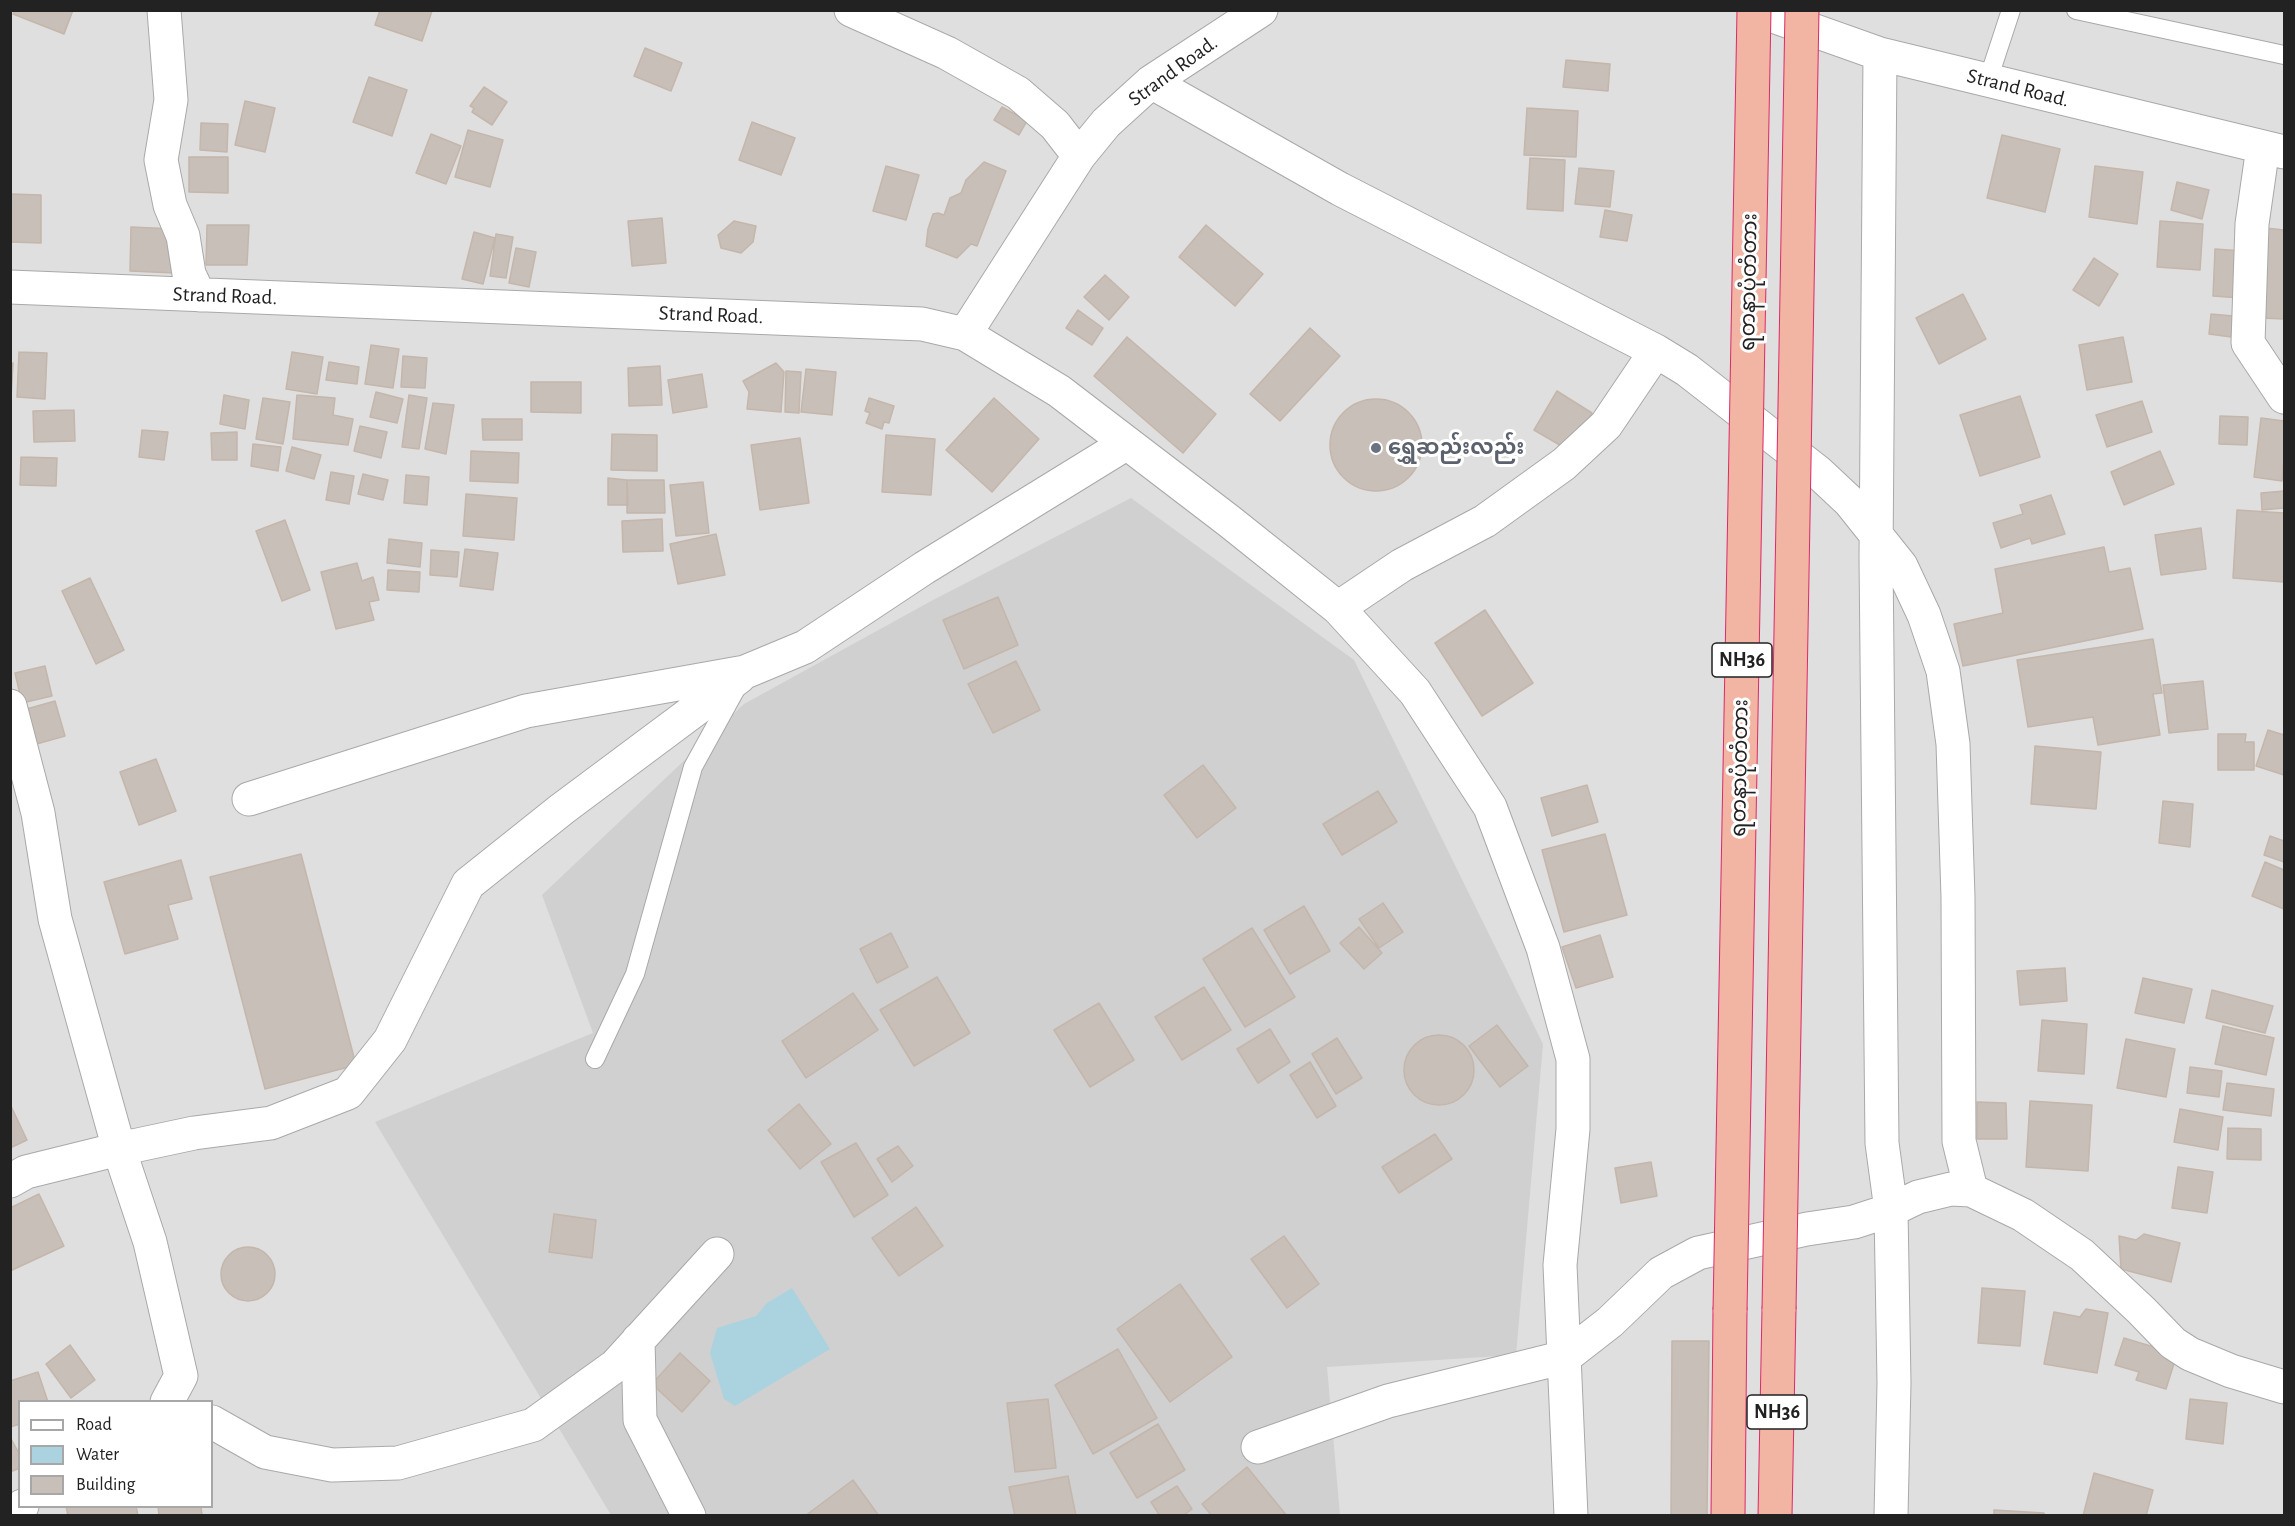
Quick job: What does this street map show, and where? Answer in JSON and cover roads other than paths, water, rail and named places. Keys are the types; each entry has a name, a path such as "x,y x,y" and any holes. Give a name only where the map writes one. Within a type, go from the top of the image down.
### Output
{"highway":[{"name":"ရတနာပုံတံတား","path":"1728,1515 1755,10"},
{"name":"NH36","path":"1775,1515 1802,10"}],"street":[{"path":"164,10 171,100 161,160 170,205 183,236 189,274 199,295"},
{"path":"167,55 186,10"},
{"path":"851,10 947,53 1018,93 1055,125 1079,156"},
{"name":"Strand Road.","path":"10,287 921,324 965,334 1079,156 1106,123 1151,82 1261,10"},
{"name":"Strand Road.","path":"1755,10 1880,54 2274,150"},
{"path":"1880,54 1877,538 1882,1143 1891,1210 1894,1383 1891,1515"},
{"path":"1151,82 1340,189 1656,351 1687,370 1818,472 1850,502 1900,566 1924,615 1944,671 1953,744 1958,874 1959,1142 1971,1190"},
{"path":"2274,150 2252,224 2248,343 2284,396"},
{"path":"965,334 1059,391 1338,608 1415,692 1490,807 1543,948 1572,1059 1573,1129 1560,1265 1571,1515"},
{"path":"1338,608 1402,566 1485,521 1564,464 1606,425 1656,351"},
{"path":"249,799 526,711 745,672 805,647 924,568 1127,443"},
{"path":"10,1181 26,1172 119,1149 194,1133 271,1123 348,1093 390,1040 468,884 562,809 745,672"},
{"path":"10,706 38,813 55,919 119,1149 150,1242 182,1376 170,1400"},
{"path":"1258,1448 1388,1401 1565,1357 1610,1322 1661,1273 1698,1253 1807,1229 1854,1222 1891,1210 1918,1197 1951,1189 1971,1190 2023,1215 2082,1255 2173,1343 2190,1354 2231,1371 2280,1386"},
{"path":"213,1423 265,1452 332,1465 398,1463 533,1425 615,1366 717,1254"},
{"path":"638,1340 640,1420 688,1515"}],"lane":[{"path":"1988,80 2011,10"},
{"path":"2077,11 2284,55"},
{"path":"595,1059 635,974 693,767 745,672"}],"water":[{"path":"792,1288 830,1349 735,1406 724,1399 710,1353 717,1328 756,1316 767,1303"}],"place":[{"name":"ရွှေဆည်းလည်း","path":"1376,448"}]}
